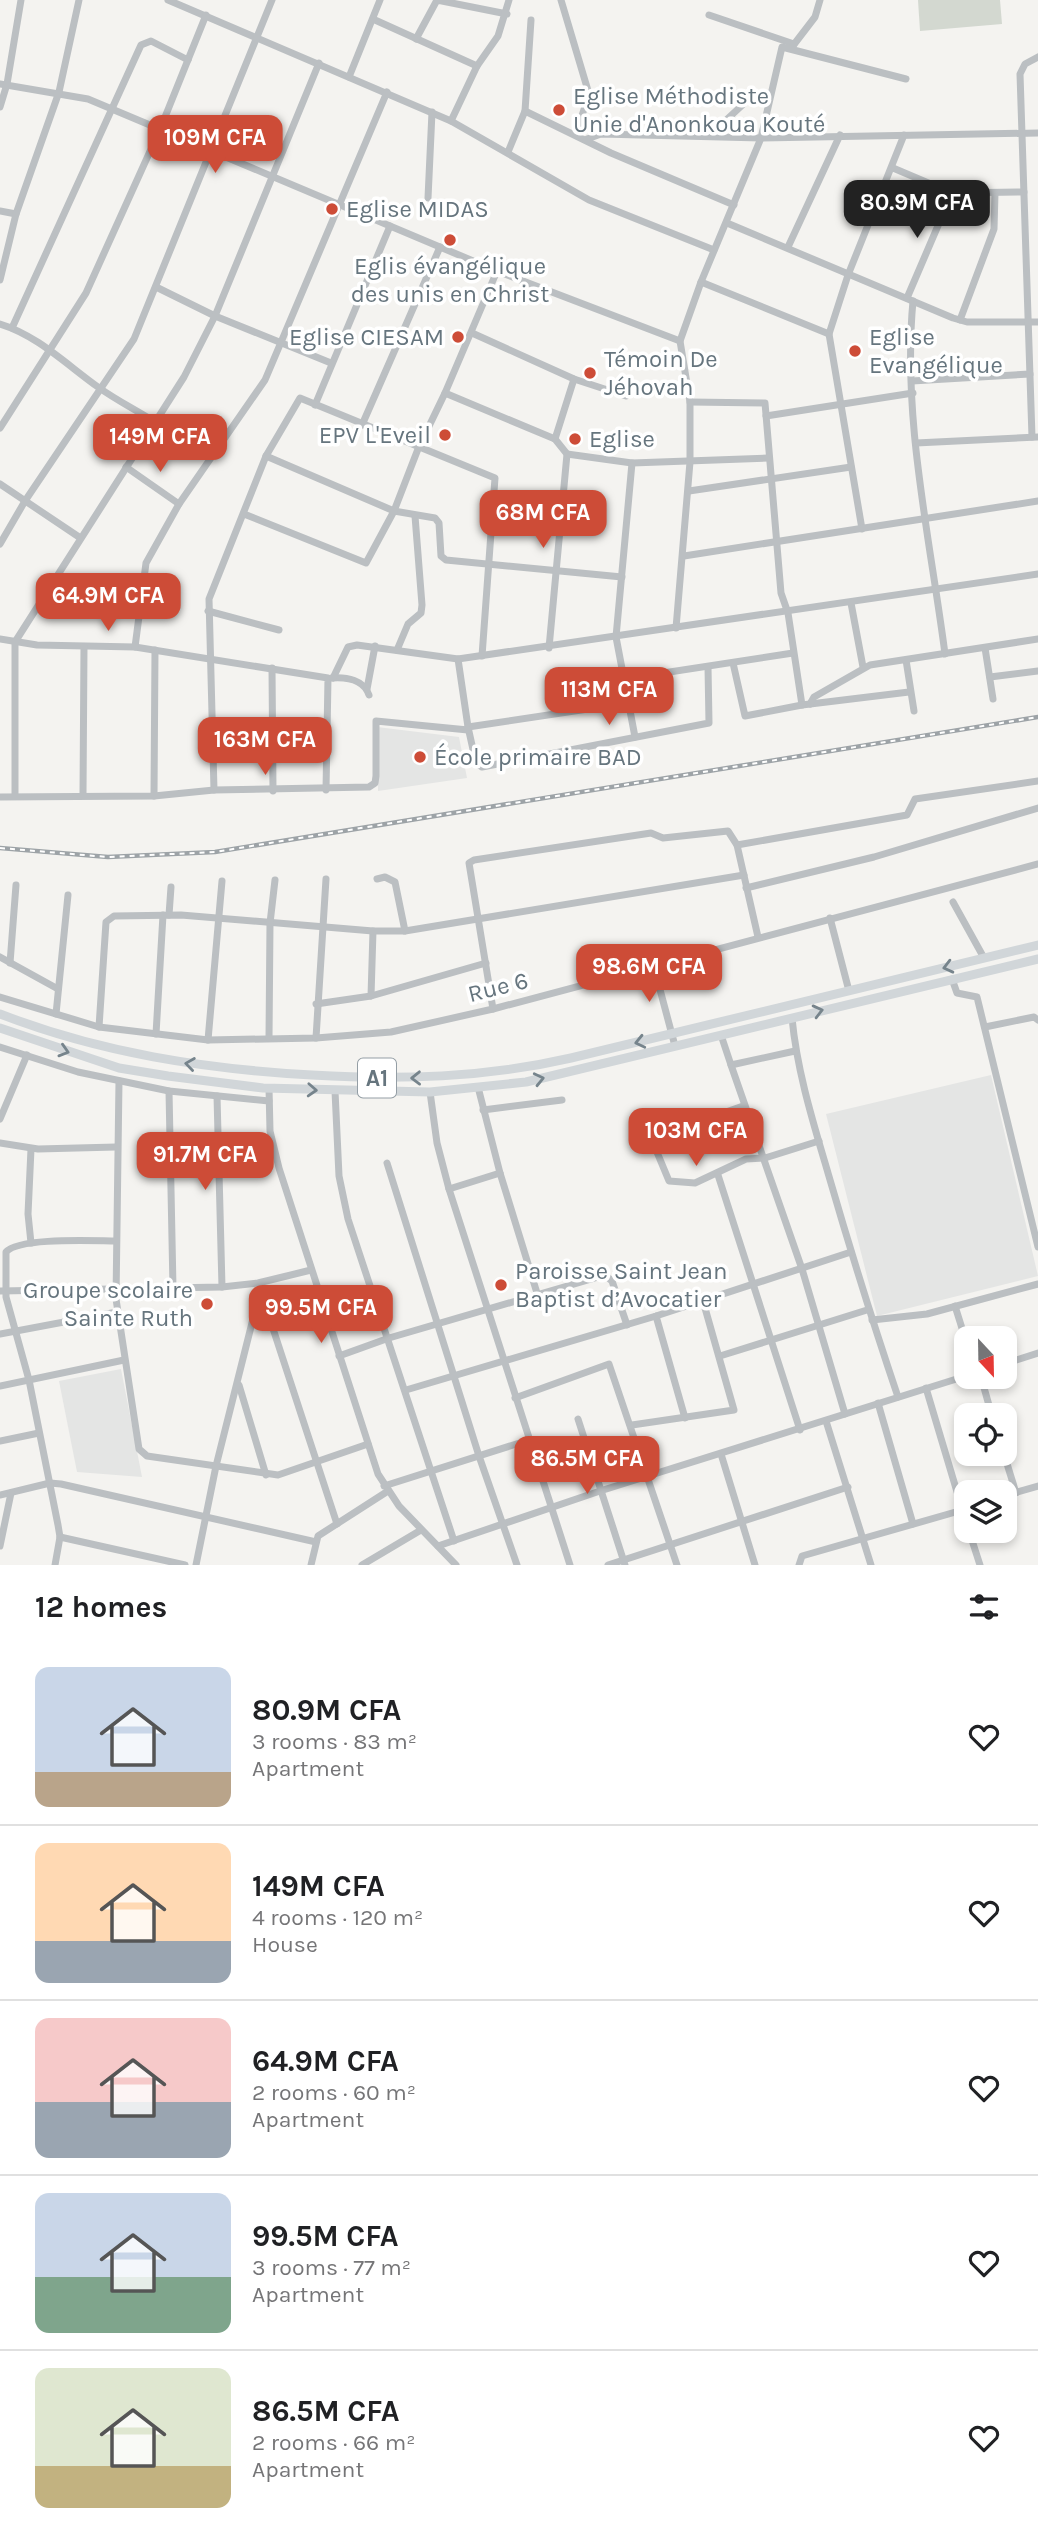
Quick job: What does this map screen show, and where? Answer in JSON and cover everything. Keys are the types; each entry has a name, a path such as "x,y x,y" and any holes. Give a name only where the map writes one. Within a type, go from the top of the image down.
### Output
{"main road":[{"name":"A1","path":"0,1014 84,1043 148,1058 246,1072 379,1079 463,1076 523,1069 1038,945"},
{"name":"A1","path":"0,1028 119,1068 270,1088 430,1092 526,1082 1038,959"}],"street":[{"path":"0,107 22,0"},
{"path":"0,280 16,214 59,92 79,0"},
{"path":"168,0 452,121 589,200 714,250"},
{"path":"0,544 25,501 134,339 272,0"},
{"path":"348,77 375,20 380,0"},
{"path":"416,39 437,0 507,14"},
{"path":"452,121 478,66 498,36 507,14 509,0"},
{"path":"561,0 589,94 576,134"},
{"path":"676,628 690,462 690,402 680,341 701,282 761,138 782,47 793,46 815,17 820,0"},
{"path":"0,428 86,293 161,127 206,15"},
{"path":"709,15 818,58 906,79"},
{"path":"375,20 478,66"},
{"path":"508,152 525,111 531,20"},
{"path":"12,328 137,52 145,42 188,60"},
{"path":"916,443 1035,437 1030,374 1020,74 1025,64 1038,57"},
{"path":"15,796 15,642 79,537 184,377 215,316 319,63"},
{"path":"4,84 59,92 112,108 497,271 680,341"},
{"path":"135,647 144,570 179,505 261,387 387,92"},
{"path":"709,136 751,97"},
{"path":"525,111 611,153 734,205"},
{"path":"428,198 432,112"},
{"path":"587,139 601,134 761,138 1038,133"},
{"path":"788,247 840,135"},
{"path":"862,529 828,334 848,275 904,135"},
{"path":"893,168 952,193 1024,192"},
{"path":"945,654 916,443 910,300 952,193"},
{"path":"960,320 994,229 995,193"},
{"path":"0,211 16,214"},
{"path":"727,223 960,320 1038,323"},
{"path":"315,405 390,226"},
{"path":"362,425 440,247"},
{"path":"244,514 366,563 394,511 418,449 472,333 497,271"},
{"path":"701,282 828,334"},
{"path":"156,287 215,316 331,363"},
{"path":"0,324 12,328 49,351 100,389 155,422"},
{"path":"472,333 574,379 625,396"},
{"path":"912,381 1030,374"},
{"path":"555,439 574,379"},
{"path":"445,393 555,439 567,454 632,463 768,458"},
{"path":"766,416 913,393"},
{"path":"214,790 209,599 266,456 296,401 304,399 418,449 495,478 482,656"},
{"path":"690,402 763,401 781,593 788,613 793,653 806,705"},
{"path":"549,648 567,454"},
{"path":"266,456 394,511 438,520 442,558 622,577"},
{"path":"632,463 616,637 635,737"},
{"path":"125,467 179,505"},
{"path":"689,491 851,467"},
{"path":"0,484 79,537"},
{"path":"684,556 1038,501"},
{"path":"397,650 408,624 421,613 415,516"},
{"path":"326,790 331,678 348,647 375,646 458,659 788,613 1038,574"},
{"path":"851,603 863,667"},
{"path":"208,611 279,630"},
{"path":"0,639 84,647 135,647 211,657 357,681 368,692 375,646"},
{"path":"806,705 814,697 863,667 1038,639"},
{"path":"83,795 84,647"},
{"path":"985,648 993,699"},
{"path":"154,796 155,650"},
{"path":"624,679 793,653"},
{"path":"458,659 468,728 476,762 482,767 709,723 708,667"},
{"path":"906,660 914,711"},
{"path":"733,663 741,712 745,716 909,692"},
{"path":"272,668 273,791"},
{"path":"990,677 1038,671"},
{"path":"0,797 154,796 214,790 326,790 369,787 375,783 375,723 378,720 468,728 628,703"},
{"path":"737,845 907,815 915,799 1038,780"},
{"path":"746,888 874,857 1038,808"},
{"path":"493,1009 469,863 474,860 651,833 663,838 728,831 737,845 758,937"},
{"name":"Rue 6","path":"0,997 99,1027 208,1040 316,1038 395,1031 493,1009 1038,864"},
{"path":"99,1027 106,922 114,916 166,915 373,931 405,931 744,875"},
{"path":"377,879 385,877 396,882 405,931"},
{"path":"316,1038 316,1004 326,879"},
{"path":"269,1038 270,923 275,880"},
{"path":"208,1040 222,881"},
{"path":"10,962 16,885"},
{"path":"156,1034 166,915 171,887"},
{"path":"56,1014 68,895"},
{"path":"953,902 984,958"},
{"path":"830,918 849,991"},
{"path":"371,996 373,931"},
{"path":"0,957 58,989"},
{"path":"316,1004 371,996 486,963"},
{"path":"654,967 675,1046"},
{"path":"952,979 957,993 976,995 1038,1247"},
{"path":"985,1027 1034,1017 1038,1020"},
{"path":"792,1018 795,1051 819,1141 867,1310 898,1397"},
{"path":"721,1035 743,1106 765,1158 803,1269 845,1414"},
{"path":"0,1047 169,1091 269,1101"},
{"path":"731,1065 795,1051"},
{"path":"0,1119 27,1055"},
{"path":"119,1080 116,1146 117,1312 139,1449 143,1454 266,1475 291,1472 368,1444"},
{"path":"478,1087 500,1173 537,1293"},
{"path":"270,1088 270,1131 274,1152 368,1444 386,1489 455,1565"},
{"path":"169,1091 173,1288"},
{"path":"335,1091 339,1176 348,1219 454,1541"},
{"path":"430,1092 449,1189 570,1565"},
{"path":"217,1096 222,1287"},
{"path":"483,1110 562,1100"},
{"path":"743,1106 655,1137 653,1141 669,1181 695,1183 718,1175 747,1159 765,1158 819,1141"},
{"path":"0,1143 31,1149 116,1146"},
{"path":"31,1149 28,1214 31,1243"},
{"path":"387,1164 479,1456 517,1565"},
{"path":"449,1189 500,1173"},
{"path":"718,1175 800,1430"},
{"path":"55,1565 60,1537 50,1483 29,1380 3,1291 7,1250 31,1243 116,1241"},
{"path":"406,1390 627,1325 851,1252"},
{"path":"3,1291 259,1287 310,1270"},
{"path":"339,1356 389,1338 605,1275 612,1281 627,1325"},
{"path":"872,1320 926,1314 1038,1284"},
{"path":"196,1565 216,1466 259,1287"},
{"path":"259,1287 337,1524"},
{"path":"632,1425 734,1410 703,1301"},
{"path":"955,1306 961,1326"},
{"path":"720,1356 867,1310"},
{"path":"0,1334 117,1312"},
{"path":"656,1316 685,1418"},
{"path":"1017,1361 1037,1356"},
{"path":"0,1386 124,1360"},
{"path":"515,1398 609,1364 632,1425 677,1565"},
{"path":"438,1546 600,1491 954,1380"},
{"path":"238,1382 266,1475"},
{"path":"926,1388 955,1480"},
{"path":"878,1403 913,1524"},
{"path":"578,1419 624,1563"},
{"path":"826,1421 871,1565"},
{"path":"0,1441 39,1433"},
{"path":"311,1565 318,1536 386,1489 430,1470 529,1440"},
{"path":"721,1454 755,1565"},
{"path":"0,1495 50,1483 316,1542"},
{"path":"1017,1493 1038,1486"},
{"path":"608,1565 624,1563 848,1487"},
{"path":"0,1546 11,1493"},
{"path":"799,1565 802,1556 954,1512"},
{"path":"362,1565 421,1530"},
{"path":"60,1537 185,1565"},
{"path":"973,1543 980,1565"}],"shaded area":[{"path":"918,0 1000,0 1002,24 920,31"},
{"name":"École primaire BAD","path":"377,727 459,737 467,778 378,791"},
{"path":"991,1075 1038,1276 877,1316 826,1114"},
{"path":"121,1369 142,1477 77,1472 59,1381"}],"railway":[{"path":"0,848 108,857 215,852 1038,717"}],"place":[{"name":"Eglise Méthodiste Unie d'Anonkoua Kouté","path":"559,110"},
{"name":"Eglise MIDAS","path":"332,209"},
{"name":"Eglis évangélique des unis en Christ","path":"450,240"},
{"name":"Eglise CIESAM","path":"458,337"},
{"name":"Eglise Evangélique","path":"855,351"},
{"name":"Témoin De Jéhovah","path":"590,373"},
{"name":"EPV L'Eveil","path":"445,435"},
{"name":"Eglise","path":"575,439"},
{"name":"École primaire BAD","path":"420,757"},
{"name":"Paroisse Saint Jean Baptist d’Avocatier","path":"501,1285"},
{"name":"Groupe scolaire Sainte Ruth","path":"207,1304"}]}
